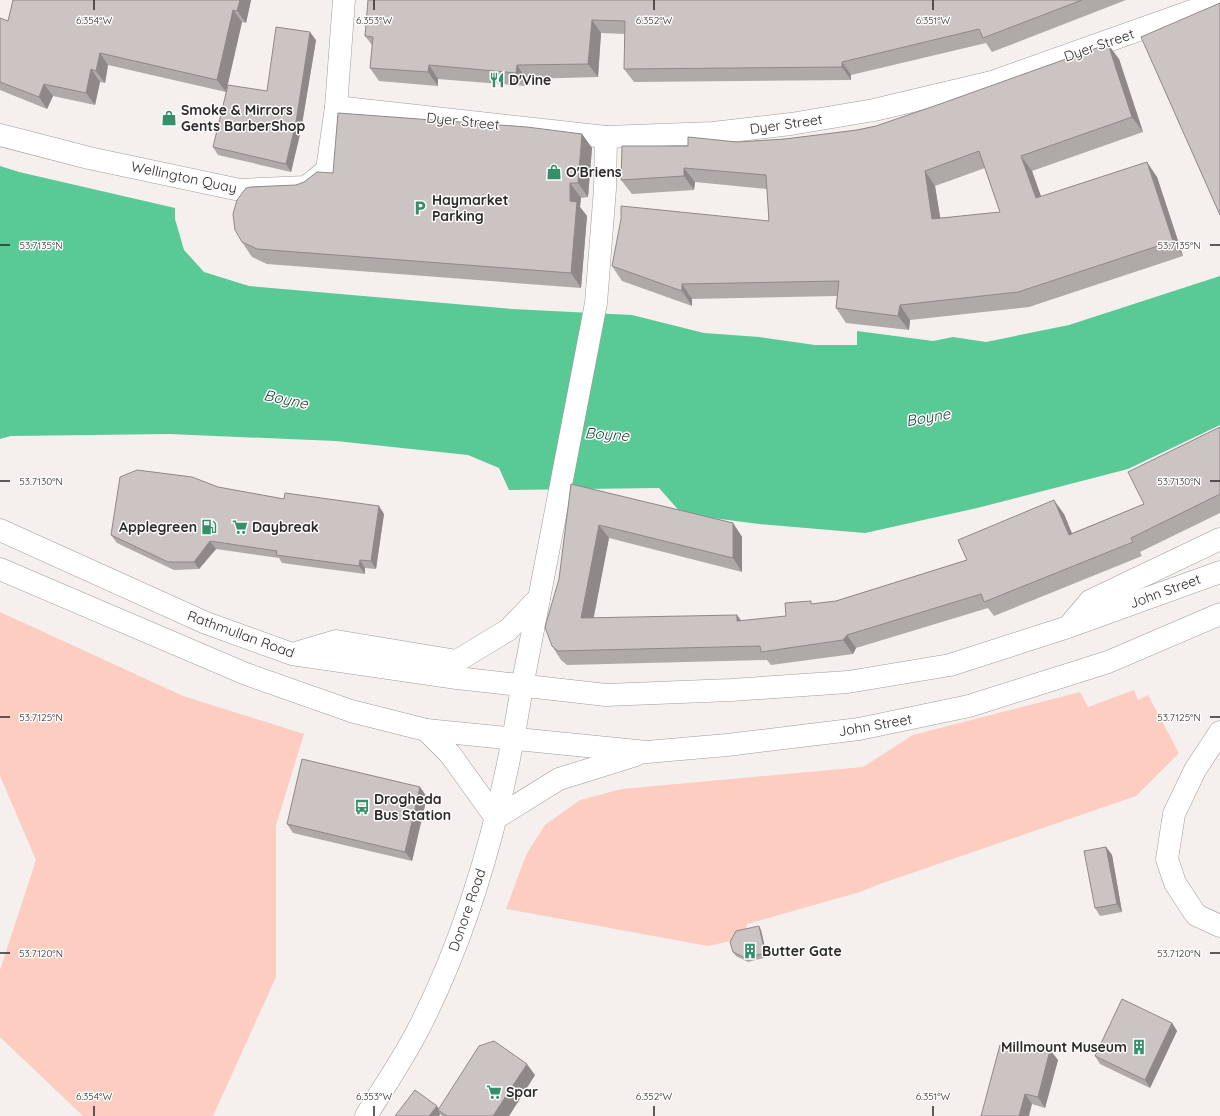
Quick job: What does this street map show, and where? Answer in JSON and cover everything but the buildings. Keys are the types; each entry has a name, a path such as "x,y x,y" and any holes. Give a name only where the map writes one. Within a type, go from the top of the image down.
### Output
{"main road":[{"name":"Wellington Quay","path":"0,135 89,158 240,190 306,187 327,170 336,108 344,0"},
{"name":"Dyer Street","path":"336,108 606,137 713,133 791,124 874,110 992,82 1220,1"},
{"name":"Donore Road","path":"366,1116 422,1024 448,969 496,818 514,740 522,686 593,312 596,303 605,189 606,137"},
{"name":"Rathmullan Road","path":"0,530 206,623 292,654 522,686"},
{"path":"1068,627 1090,601 1220,539"},
{"path":"0,569 246,674 351,711 426,730 514,740"},
{"name":"John Street","path":"522,686 606,694 730,690 848,682 950,665 1068,627 1220,572"},
{"path":"292,654 336,641 457,661 508,630 539,598"},
{"name":"John Street","path":"514,740 647,752 727,745 859,729 969,706 1108,662 1220,614"},
{"path":"426,730 450,754 496,818 532,798 559,779 647,752"},
{"path":"1220,732 1195,770 1174,814 1167,859 1175,883 1196,915 1220,926"}],"shaded area":[{"path":"0,612 183,696 304,734 276,825 276,977 213,1116 83,1116 0,1037 0,970 36,860 0,776"},
{"path":"1134,690 1138,700 1148,695 1179,753 1136,796 860,892 747,924 744,938 708,946 506,909 526,855 545,825 580,800 622,789 863,767 913,735 1080,692 1088,707"}],"water":[{"name":"Boyne","path":"0,166 19,172 175,208 175,219 184,250 204,272 249,286 512,309 632,315 704,333 759,337 815,345 857,345 857,331 933,341 953,337 986,342 1069,325 1220,276 1220,425 1128,469 977,508 865,533 759,524 682,514 659,488 509,490 499,468 468,455 336,441 169,434 11,436 0,439"}],"place":[{"name":"D'Vine","path":"497,80"},
{"name":"Smoke & Mirrors Gents BarberShop","path":"169,118"},
{"name":"O'Briens","path":"554,172"},
{"name":"Haymarket Parking","path":"420,208"},
{"name":"Applegreen","path":"209,527"},
{"name":"Daybreak","path":"240,527"},
{"name":"Drogheda Bus Station","path":"362,807"},
{"name":"Butter Gate","path":"750,951"},
{"name":"Millmount Museum","path":"1139,1047"},
{"name":"Spar","path":"494,1092"}]}
